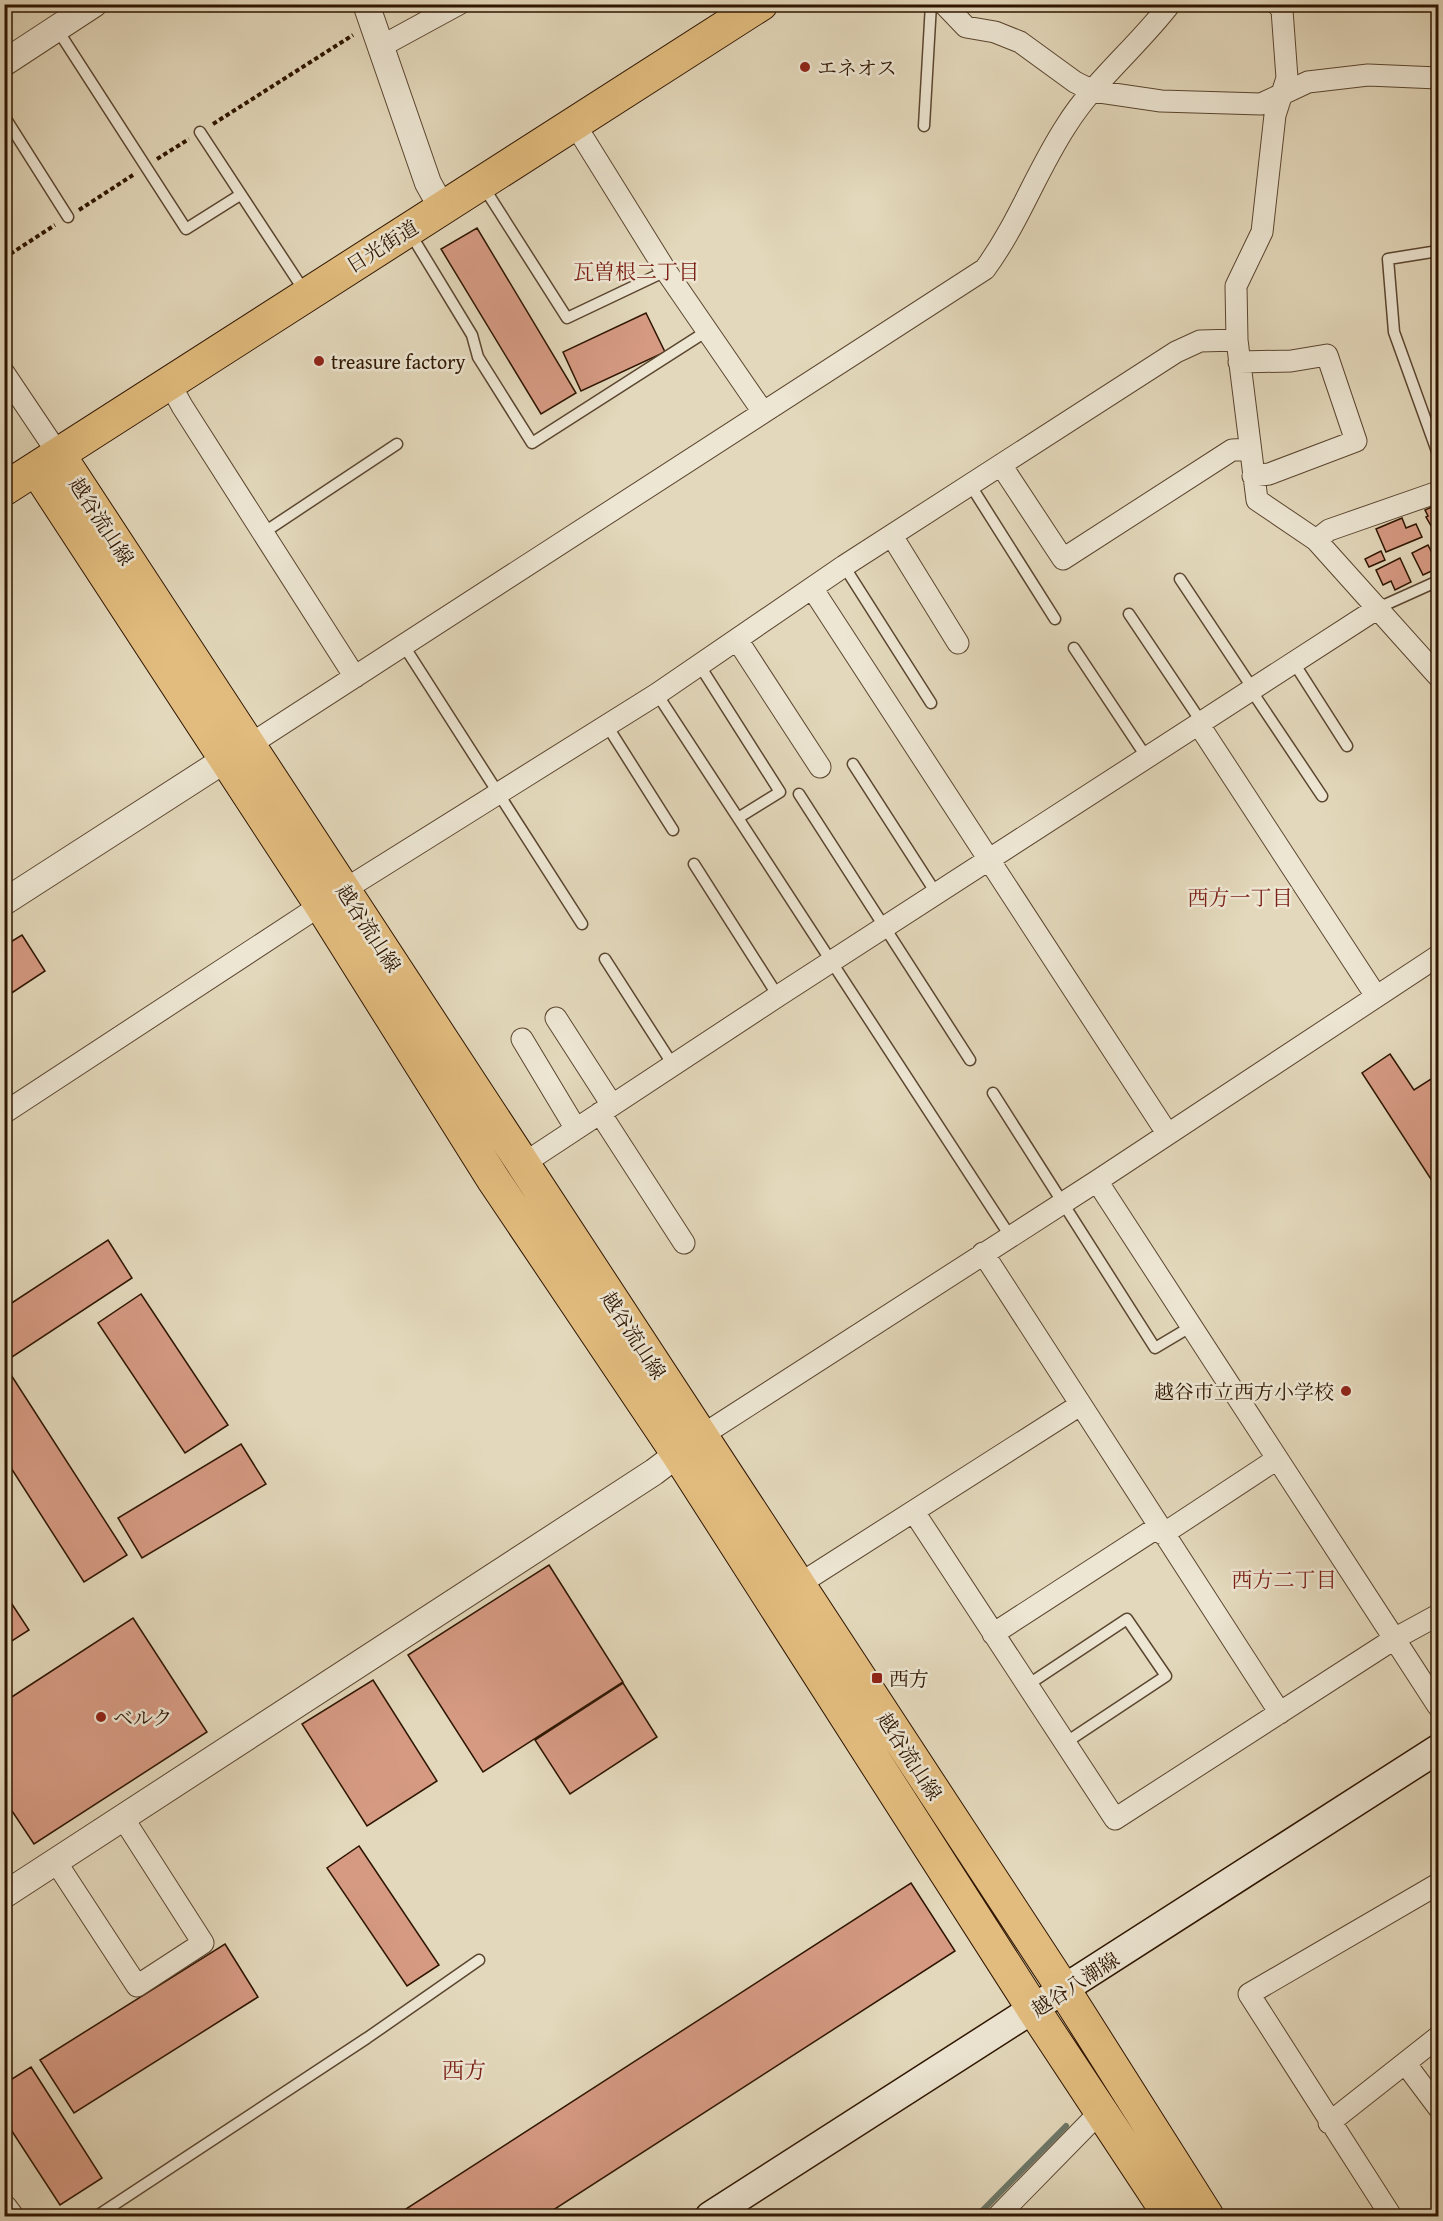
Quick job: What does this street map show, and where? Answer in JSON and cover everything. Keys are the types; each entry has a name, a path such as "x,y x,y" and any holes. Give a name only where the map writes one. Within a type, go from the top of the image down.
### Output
{"main road":[{"name":"日光街道","path":"4,489 761,4"},
{"name":"越谷流山線","path":"48,462 333,898 523,1164 689,1445 1034,2010 1170,2217"},
{"name":"越谷流山線","path":"333,898 493,1179 689,1445 798,1586 1064,1990 1207,2217"},
{"name":"越谷八潮線","path":"710,2217 1438,1749"}],"street":[{"path":"4,63 94,4"},
{"path":"366,4 428,183 442,208"},
{"path":"380,47 459,4"},
{"path":"944,4 966,27 995,32 1020,42 1075,82 1093,91 1161,101 1261,104 1308,82 1368,75 1438,78"},
{"path":"1276,4 1282,10 1287,78 1275,115 1262,232 1236,286 1239,362 1257,500 1316,540 1438,676"},
{"path":"4,902 985,269 1001,248 1065,126 1165,6"},
{"path":"574,123 666,271 763,412"},
{"path":"4,1113 333,898 657,694 738,641 844,566 1176,352 1200,341 1237,340"},
{"path":"1239,362 1327,356 1356,441 1269,474 1253,476"},
{"path":"4,373 48,462"},
{"path":"169,382 262,533 355,677"},
{"path":"1001,465 1063,559 1232,450 1250,449"},
{"path":"1316,540 1329,530 1438,492"},
{"path":"892,536 958,643"},
{"path":"812,588 1167,1133"},
{"path":"523,1164 936,893 989,861 1378,608"},
{"path":"738,641 820,767"},
{"path":"1200,724 1376,996"},
{"path":"4,1895 654,1472 689,1445 1097,1181 1438,956"},
{"path":"556,1018 684,1243"},
{"path":"522,1039 576,1129"},
{"path":"1097,1181 1438,1706"},
{"path":"983,1253 1280,1713"},
{"path":"798,1586 1080,1405"},
{"path":"993,1634 1277,1459"},
{"path":"915,1512 1026,1686 1115,1819 1394,1640 1438,1615"},
{"path":"56,1862 137,1986 203,1943 123,1818"},
{"path":"1391,2217 1329,2123 1249,1994 1438,1884"},
{"path":"1329,2123 1438,2037"},
{"path":"1405,2064 1438,2107"},
{"path":"998,2217 1101,2111"},
{"path":"4,2208 10,2217"}],"lane":[{"path":"924,126 931,4"},
{"path":"57,28 186,229 240,195"},
{"path":"4,116 68,217"},
{"path":"200,132 306,294"},
{"path":"481,183 567,318 666,271"},
{"path":"408,230 472,334 478,357 532,443 707,331"},
{"path":"1438,251 1388,260 1394,332 1438,454"},
{"path":"262,533 397,444"},
{"path":"971,486 1055,619"},
{"path":"844,566 931,703"},
{"path":"1180,579 1322,796"},
{"path":"1378,608 1438,581"},
{"path":"1129,614 1200,724"},
{"path":"404,646 582,924"},
{"path":"1074,648 1147,758"},
{"path":"1294,663 1347,747"},
{"path":"700,666 780,792 738,818"},
{"path":"657,694 1010,1236"},
{"path":"606,724 673,830"},
{"path":"853,764 936,893"},
{"path":"799,794 970,1060"},
{"path":"694,864 778,996"},
{"path":"605,959 673,1065"},
{"path":"993,1093 1155,1348 1192,1326"},
{"path":"1026,1686 1127,1619 1166,1676 1065,1743"},
{"path":"97,2217 367,2038 479,1960"}],"building":[{"path":"477,228 576,393 541,414 441,249"},
{"path":"646,313 665,352 581,391 563,352"},
{"path":"1438,504 1438,538 1426,517 1428,516 1425,510"},
{"path":"1402,518 1406,528 1416,524 1422,537 1386,552 1376,529"},
{"path":"1428,545 1432,553 1436,551 1438,568 1423,575 1412,553"},
{"path":"1381,551 1385,560 1369,567 1365,559"},
{"path":"1400,558 1411,582 1395,590 1391,581 1383,585 1376,570"},
{"path":"22,935 45,971 4,998 4,946"},
{"path":"1390,1054 1414,1090 1431,1079 1435,1086 1438,1084 1438,1190 1362,1073"},
{"path":"108,1240 132,1278 12,1357 4,1347 4,1308"},
{"path":"141,1294 228,1425 185,1453 98,1323"},
{"path":"4,1364 127,1555 84,1582 4,1457"},
{"path":"241,1444 266,1484 142,1558 118,1518"},
{"path":"549,1565 623,1682 483,1772 408,1655"},
{"path":"4,1592 29,1630 4,1646"},
{"name":"ベルク","path":"133,1618 207,1732 34,1844 4,1799 4,1702"},
{"path":"373,1680 437,1781 367,1826 302,1724"},
{"path":"623,1683 657,1737 570,1794 535,1740"},
{"path":"359,1846 439,1965 407,1986 327,1868"},
{"path":"911,1883 955,1951 544,2216 395,2216"},
{"path":"225,1944 258,1997 74,2113 40,2060"},
{"path":"31,2067 102,2178 60,2205 4,2119 4,2084"}],"waterway":[{"path":"977,2216 1066,2126"}],"place":[{"name":"エネオス","path":"805,67"},
{"name":"treasure factory","path":"319,361"},
{"name":"越谷市立西方小学校","path":"1346,1391"},
{"name":"西方","path":"877,1678"},
{"name":"ベルク","path":"101,1717"}],"district":[{"name":"瓦曽根二丁目","path":"636,271"},
{"name":"西方一丁目","path":"1240,897"},
{"name":"西方二丁目","path":"1284,1579"},
{"name":"西方","path":"464,2070"}]}
